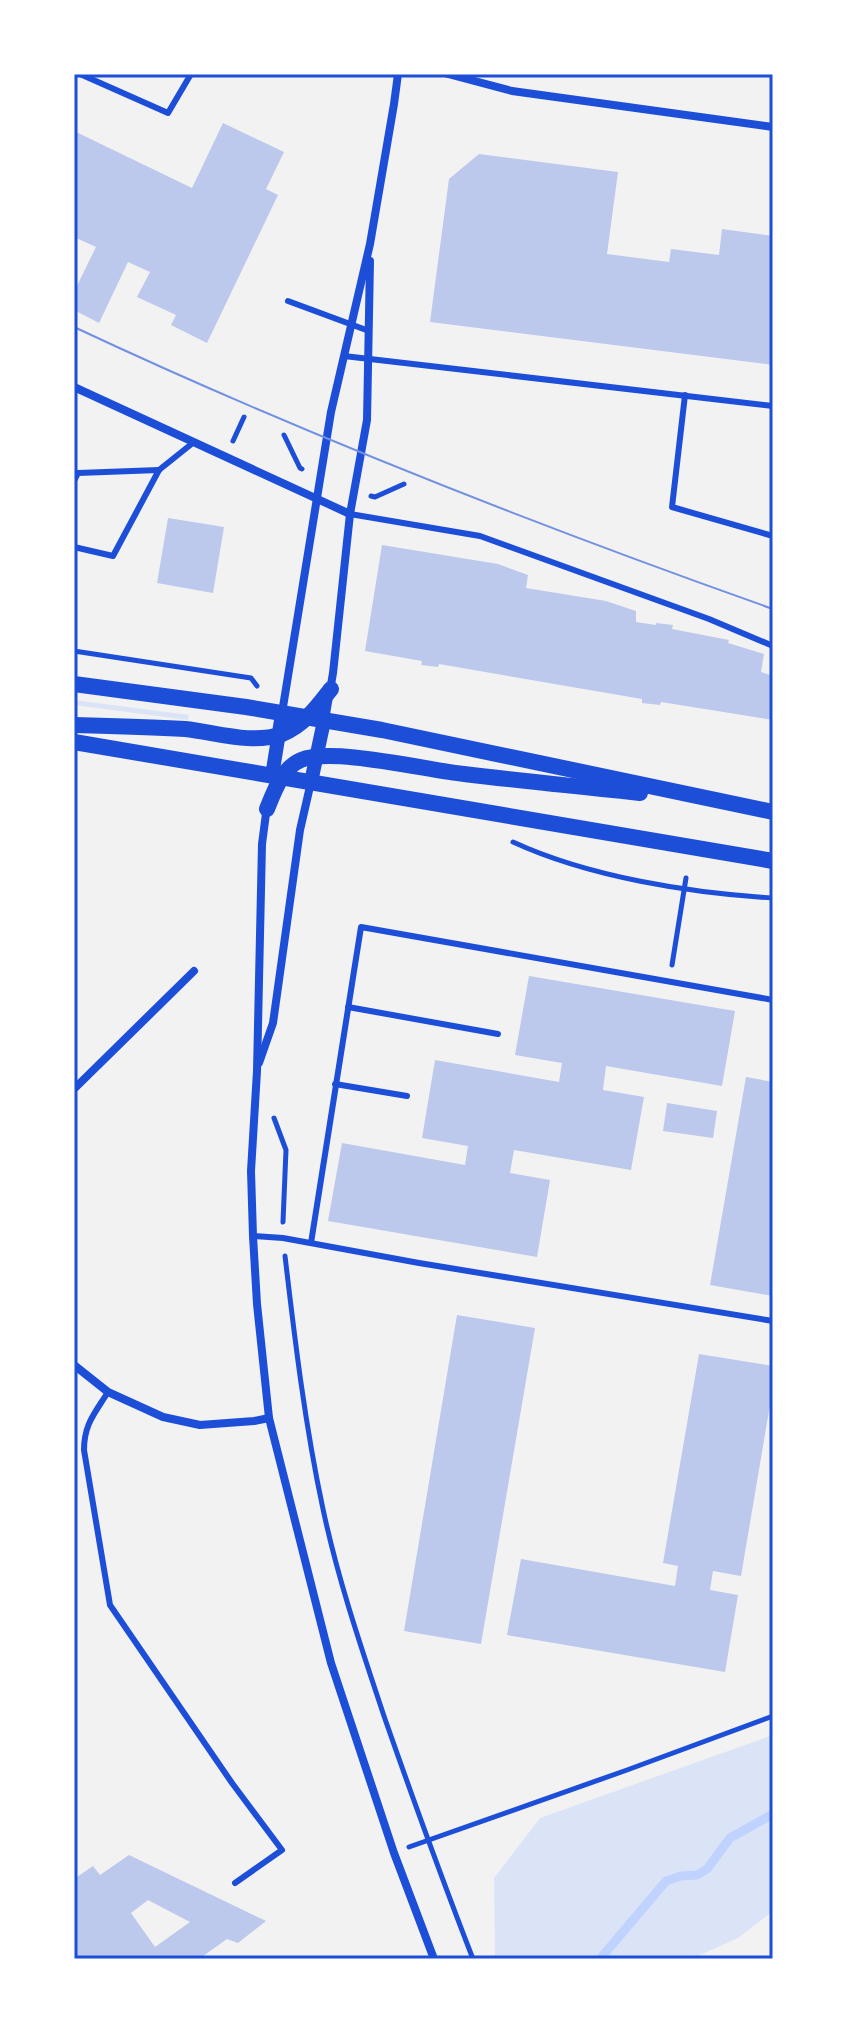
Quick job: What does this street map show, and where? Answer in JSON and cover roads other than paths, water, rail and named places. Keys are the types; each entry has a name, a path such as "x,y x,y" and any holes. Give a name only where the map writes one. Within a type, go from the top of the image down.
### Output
{"main road":[{"path":"74,684 282,714 467,747 773,812"},
{"path":"74,725 187,730 241,737 278,735 316,720 331,689"},
{"path":"74,742 773,861"},
{"path":"267,809 277,776 298,761 317,756 725,802"}],"street":[{"path":"277,776 278,735 331,412 370,244 398,74"},
{"path":"448,74 512,91 773,127"},
{"path":"331,689 350,514 367,420 370,244"},
{"path":"74,387 350,514"},
{"path":"257,1071 273,1023 300,830 317,756 316,720"},
{"path":"267,809 262,844 257,1071 251,1171 253,1236 269,1418 331,1663 394,1853 434,1959"},
{"path":"74,1089 194,971"},
{"path":"74,1365 108,1392 163,1417 200,1425 269,1418"}],"lane":[{"path":"80,74 168,113 191,74"},
{"path":"288,301 369,331"},
{"path":"344,356 773,406"},
{"path":"685,395 672,507 773,536"},
{"path":"74,547 113,556 159,470 194,442"},
{"path":"74,481 78,473 159,470"},
{"path":"350,514 480,536 709,619 773,646"},
{"path":"311,1243 361,927 773,1000"},
{"path":"348,1007 498,1034"},
{"path":"335,1084 407,1096"},
{"path":"253,1236 283,1238 773,1321"},
{"path":"108,1392 84,1434 84,1450 110,1605 232,1783 282,1850 235,1883"}],"waterway":[{"path":"600,1959 666,1881 697,1875 707,1869 730,1838 773,1814"}],"tram line":[{"path":"74,327 420,477 773,609"}]}
